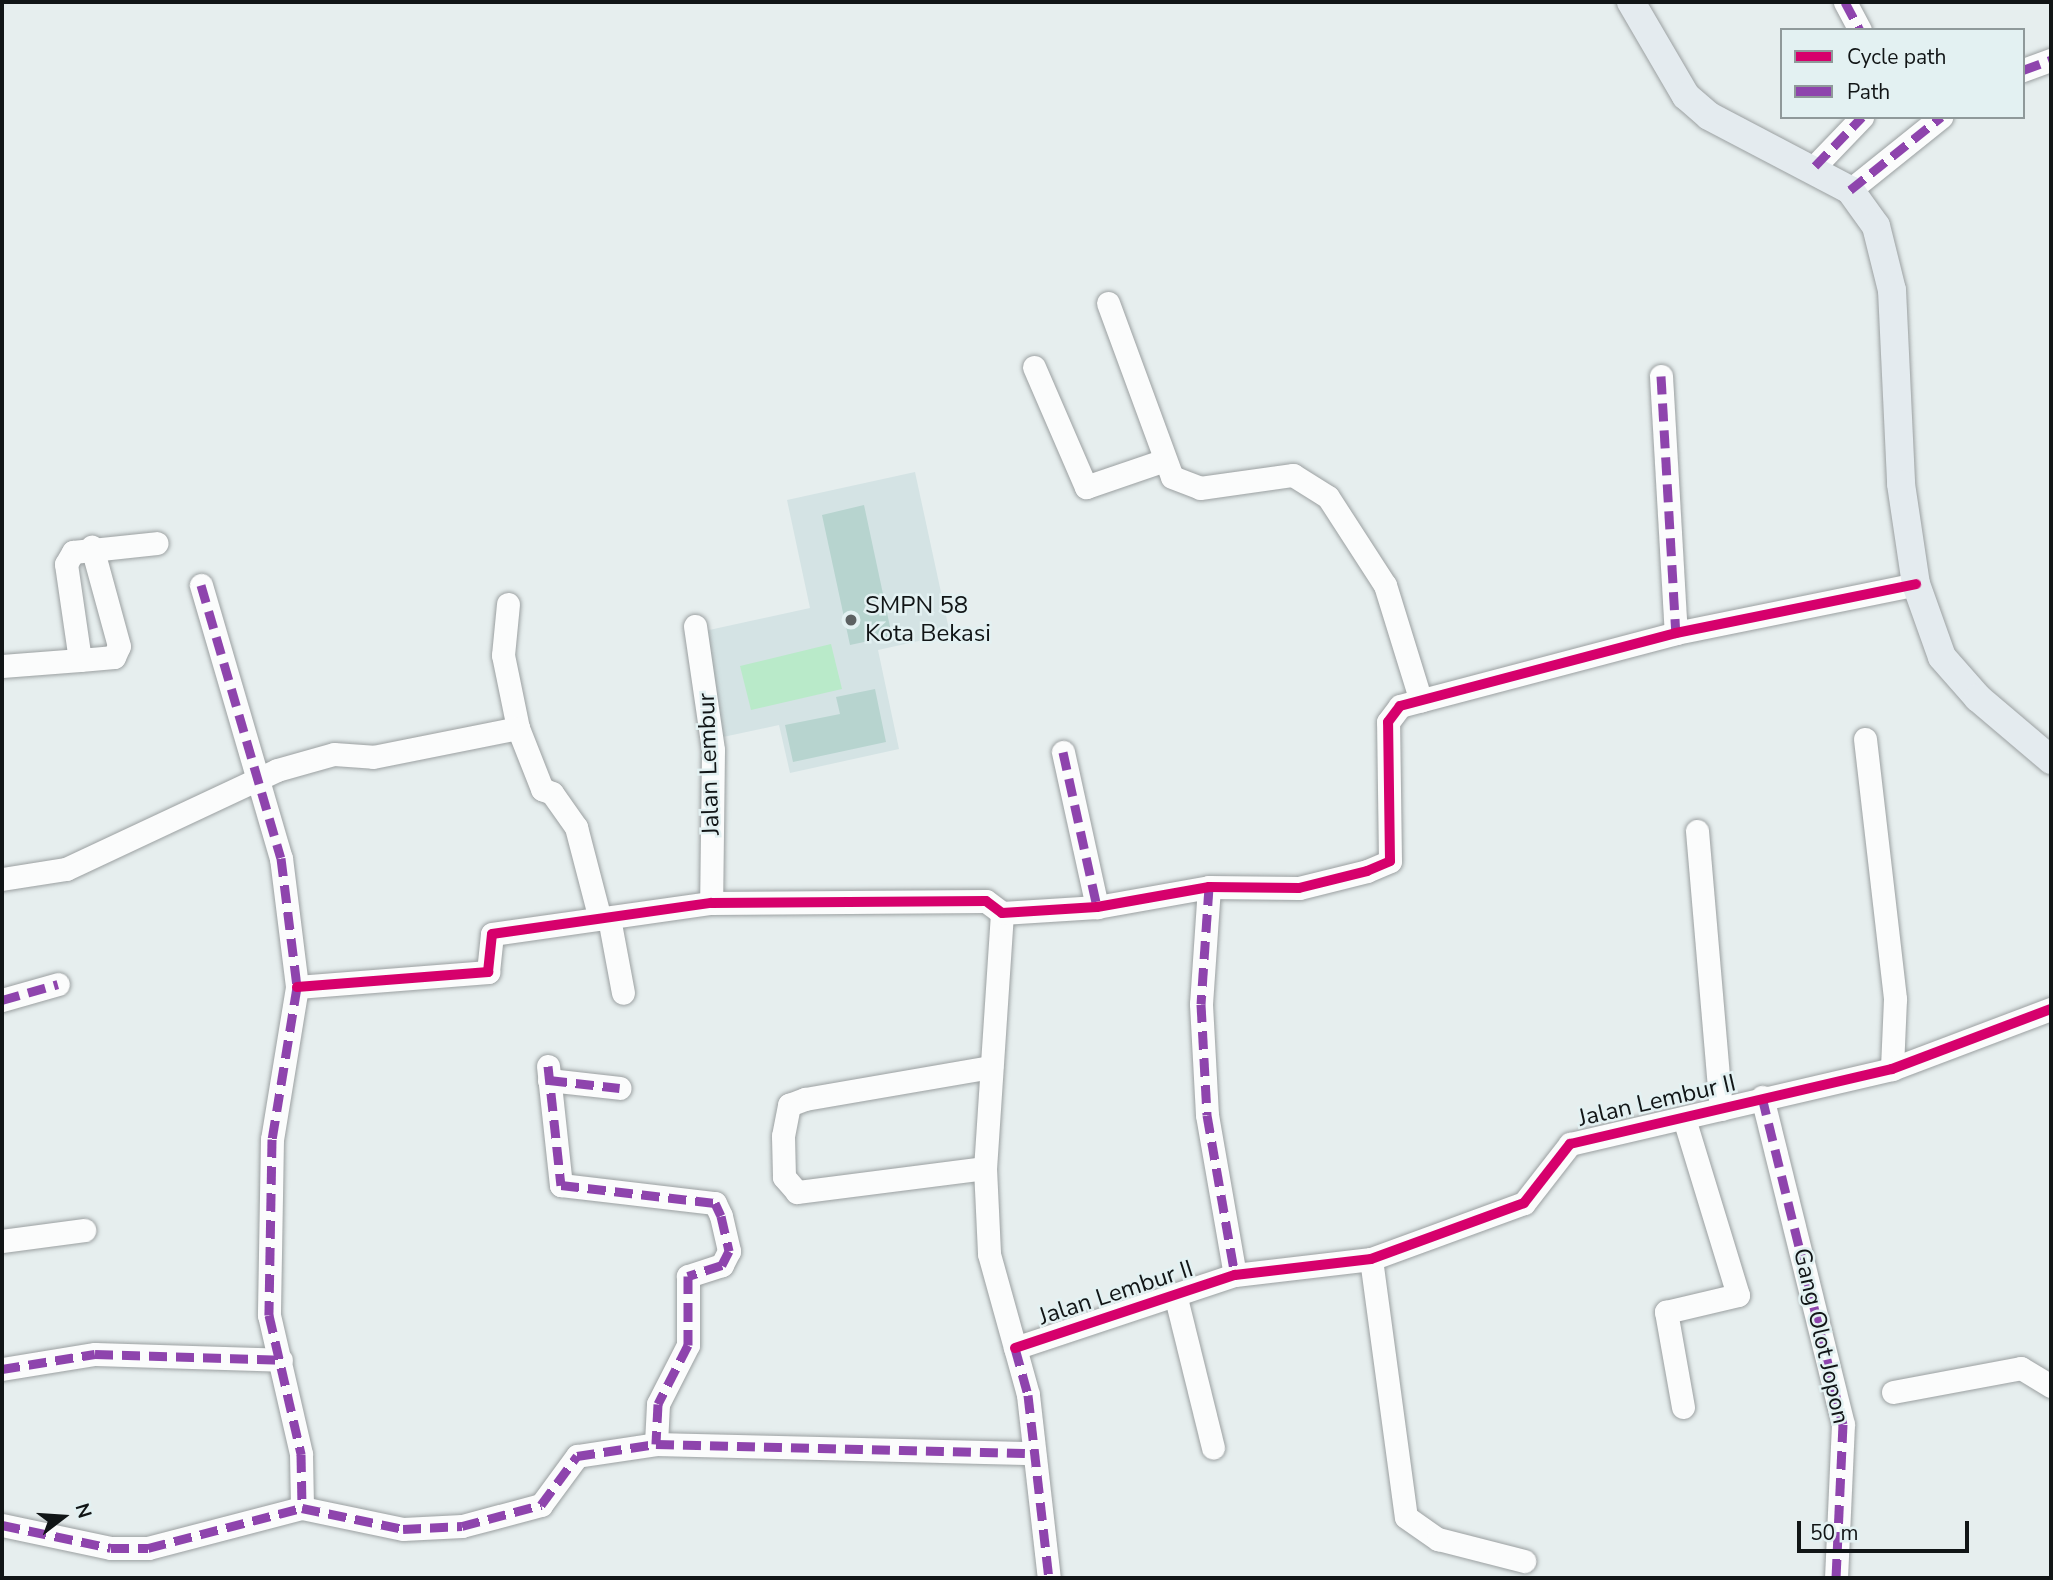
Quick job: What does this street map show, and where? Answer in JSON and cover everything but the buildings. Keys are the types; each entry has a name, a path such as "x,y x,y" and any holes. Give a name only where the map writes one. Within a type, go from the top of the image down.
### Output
{"main road":[{"path":"1631,2 1686,96 1709,116 1815,166 1850,190 1876,226 1892,290 1901,484 1916,584 1942,657 1978,698 2051,760"}],"street":[{"path":"1845,2 1859,28"},
{"path":"2025,69 2051,60"},
{"path":"1815,166 1860,119"},
{"path":"1850,190 1939,119"},
{"path":"1108,303 1165,460 1181,484 1200,488 1293,475 1328,497 1385,585 1421,701"},
{"path":"1034,367 1086,487 1165,460"},
{"path":"1661,376 1676,633"},
{"path":"80,660 66,564 73,552 92,547 158,543"},
{"path":"2,666 114,657 119,646 92,547"},
{"path":"297,987 488,972 492,934 710,904 986,901 1002,913 1097,907 1209,887 1298,888 1390,861 1388,722 1400,706 1676,633 1916,584"},
{"path":"201,585 254,784 281,858 297,987 272,1139 269,1315 301,1454 302,1508"},
{"path":"508,604 503,655 519,727 542,789 552,793 576,827 604,918 623,993"},
{"name":"Jalan Lembur","path":"695,626 713,738 710,904"},
{"path":"2,879 66,869 254,784 334,754 373,757 519,727"},
{"path":"1866,740 1895,999 1892,1069"},
{"path":"1063,752 1097,907"},
{"path":"1697,831 1721,1109"},
{"path":"1209,887 1201,1004 1207,1115 1235,1275"},
{"path":"1002,913 985,1168 989,1254 1015,1348 1034,1453 1049,1578"},
{"path":"2,1000 58,984"},
{"name":"Jalan Lembur II","path":"1015,1348 1176,1298 1235,1275 1371,1259 1524,1203 1570,1144 1762,1097 1892,1069 2051,1009"},
{"path":"985,1168 797,1192 784,1177 783,1136 789,1105 805,1099 991,1067"},
{"path":"620,1088 548,1073 561,1185 715,1203 721,1216 729,1251 722,1265 688,1276 688,1345 658,1404 656,1444"},
{"name":"Gang Olot Jopon","path":"1762,1097 1843,1424 1836,1578"},
{"path":"1683,1407 1665,1312 1738,1295 1684,1118"},
{"path":"2,1241 84,1230"},
{"path":"1371,1259 1406,1517 1438,1539 1524,1561"},
{"path":"1176,1298 1213,1448"},
{"path":"2,1369 95,1354 281,1360"},
{"path":"1893,1392 2021,1368 2051,1386"},
{"path":"2,1525 111,1548 148,1548 302,1508 403,1529 461,1526 541,1505 577,1456 656,1444 1034,1453"}],"shaded area":[{"name":"SMPN 58 Kota Bekasi","path":"915,472 950,634 878,650 899,749 790,773 779,725 723,737 700,632 810,608 787,500"}],"green space":[{"path":"831,644 842,689 751,710 740,666"}],"marked path":[{"path":"1845,2 1859,28"},
{"path":"2025,69 2051,60"},
{"path":"1815,166 1860,119"},
{"path":"1850,190 1939,119"},
{"path":"1661,376 1676,633"},
{"path":"201,585 281,858 297,987 272,1139 269,1315 301,1454 302,1508"},
{"path":"1063,752 1097,907"},
{"path":"1209,887 1201,1004 1207,1115 1235,1275"},
{"path":"2,1000 58,984"},
{"path":"548,1066 561,1185 715,1203 721,1216 729,1251 722,1265 688,1276 688,1345 658,1404 656,1444"},
{"path":"549,1080 620,1088"},
{"path":"1762,1097 1843,1424 1836,1578"},
{"path":"1015,1348 1028,1395 1049,1578"},
{"path":"2,1369 95,1354 281,1360"},
{"path":"2,1525 111,1548 148,1548 302,1508 403,1529 462,1526 541,1505 577,1456 656,1444 1034,1453"}],"cycle path":[{"path":"297,987 488,972 492,934 711,903 986,901 1002,913 1097,907 1209,887 1299,888 1367,871 1390,861 1388,722 1400,706 1676,633 1916,584"},
{"path":"1015,1348 1235,1275 1371,1259 1524,1203 1570,1144 1892,1069 2051,1009"}],"place":[{"name":"SMPN 58 Kota Bekasi","path":"851,620"}]}
